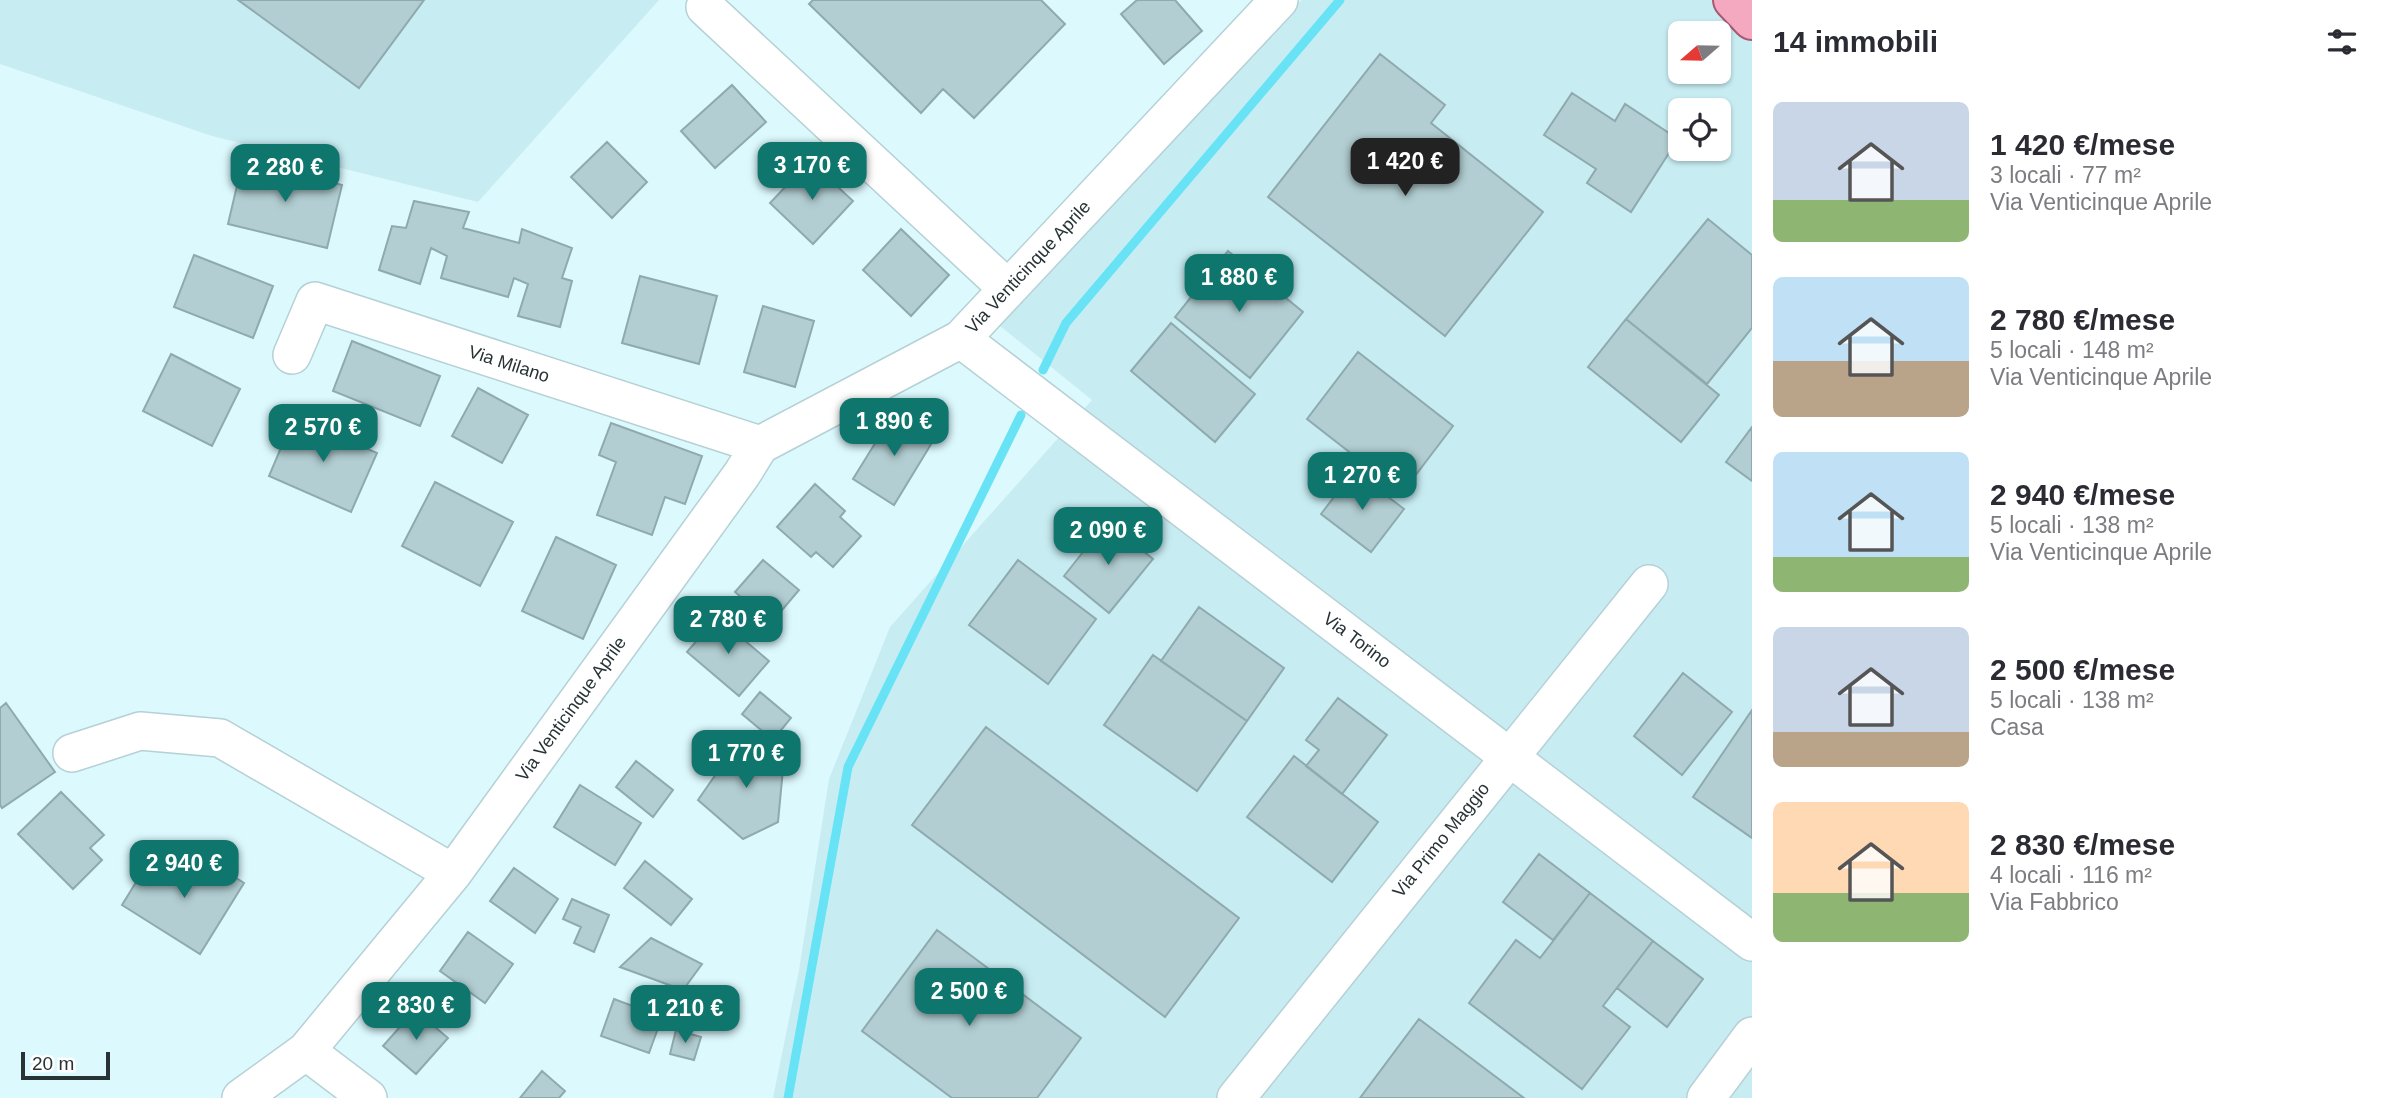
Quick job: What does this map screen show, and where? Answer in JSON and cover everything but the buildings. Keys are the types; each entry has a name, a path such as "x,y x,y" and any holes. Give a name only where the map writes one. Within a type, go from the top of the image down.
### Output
{"main road":[{"path":"1733,0 1752,20"}],"street":[{"name":"Via Venticinque Aprile","path":"241,1098 306,1051 453,873 742,474 760,445 961,339 1274,1"},
{"path":"705,7 1007,289"},
{"name":"Via Milano","path":"292,355 315,301 760,445"},
{"name":"Via Torino","path":"961,339 1752,942"},
{"name":"Via Primo Maggio","path":"1236,1098 1649,584"},
{"path":"72,753 140,732 220,738 453,873"},
{"path":"1706,1098 1752,1036"},
{"path":"306,1051 368,1098"}],"shaded area":[{"path":"0,0 659,0 478,202 212,136 0,64"},
{"path":"1302,0 1728,0 1752,25 1752,1098 773,1098 799,970 829,779 890,627 1092,400 974,305 1190,89"}],"waterway":[{"path":"1043,370 1066,323 1340,0"},
{"path":"788,1098 848,767 1021,415"}]}
